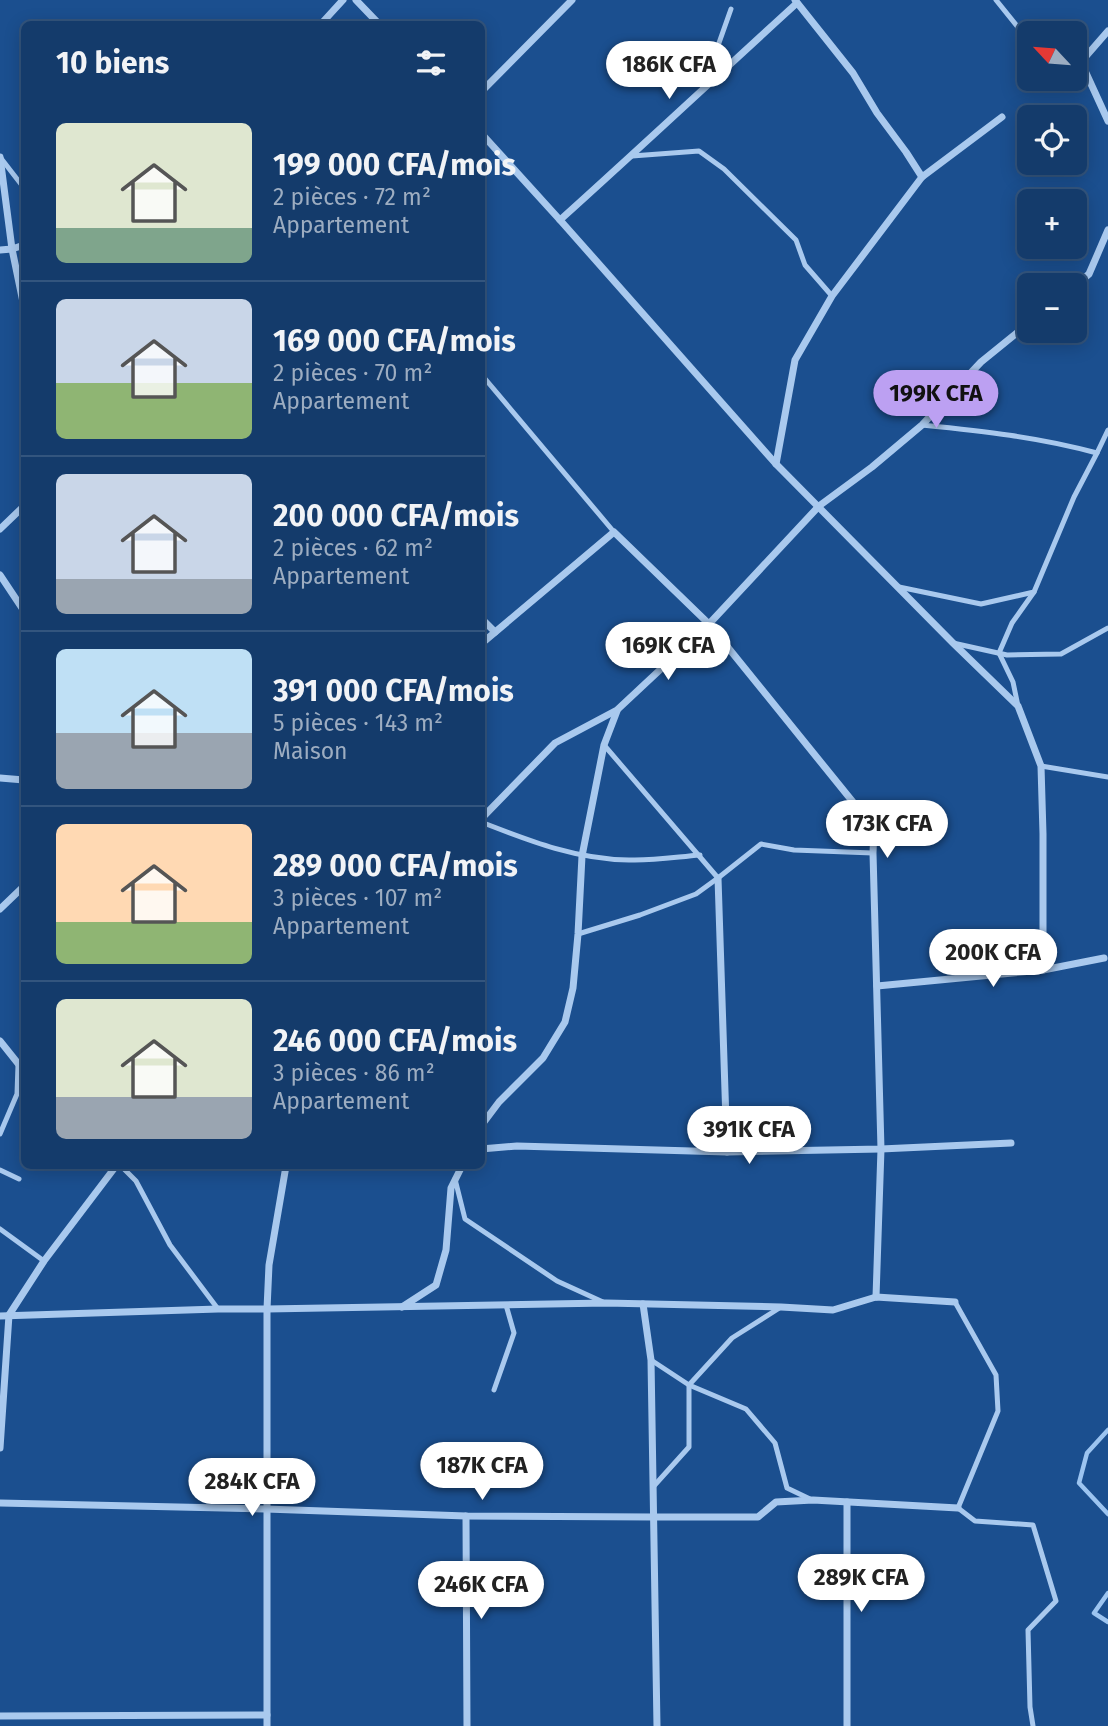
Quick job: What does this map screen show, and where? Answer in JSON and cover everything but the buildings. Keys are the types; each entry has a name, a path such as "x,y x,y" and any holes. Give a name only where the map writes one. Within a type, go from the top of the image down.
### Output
{"street":[{"path":"324,21 343,0"},
{"path":"356,0 376,21"},
{"path":"485,88 572,0"},
{"path":"560,220 796,1 853,73 877,113 922,177"},
{"path":"1087,53 1108,31"},
{"path":"1087,80 1108,121"},
{"path":"776,464 795,360 832,296 922,177 1002,117"},
{"path":"485,137 776,464 1018,706 1041,766 1043,970"},
{"path":"0,157 12,249 21,292"},
{"path":"1087,276 1108,230"},
{"path":"0,250 21,246"},
{"path":"485,816 555,743 617,710 709,624 819,506 872,467 922,425 981,362 1017,333"},
{"path":"0,529 21,509"},
{"path":"485,641 614,532 709,624 874,828 881,1149 876,1297"},
{"path":"0,575 21,606"},
{"path":"485,622 495,632"},
{"path":"485,1121 499,1102 543,1058 565,1022 573,988 582,856 604,745 617,710"},
{"path":"0,778 21,780"},
{"path":"718,878 727,1152"},
{"path":"0,909 21,889"},
{"path":"877,986 1043,970 1106,956"},
{"path":"0,1041 21,1068"},
{"path":"485,1146 727,1152 1011,1143"},
{"path":"0,1448 9,1315 44,1261 116,1169"},
{"path":"267,1726 267,1309 269,1265 285,1169"},
{"path":"401,1307 436,1285 446,1250 451,1188 460,1169"},
{"path":"0,1315 606,1303 832,1310 876,1297 955,1302"},
{"path":"643,1304 651,1360 657,1726"},
{"path":"0,1503 266,1508 466,1516 654,1517 758,1517 776,1502 813,1500 958,1508"},
{"path":"847,1502 847,1726"},
{"path":"466,1516 467,1726"},
{"path":"0,1716 267,1714"}],"lane":[{"path":"996,0 1017,27"},
{"path":"703,88 731,9"},
{"path":"632,156 699,151 724,169 796,240 805,265 832,296"},
{"path":"0,157 21,184"},
{"path":"485,379 614,532"},
{"path":"922,425 1065,444 1097,453"},
{"path":"1018,706 1013,682 999,653 1012,623 1034,592 1074,497 1108,430"},
{"path":"899,587 981,604 1034,592"},
{"path":"953,643 1007,655 1061,654 1108,628"},
{"path":"604,745 718,878"},
{"path":"1041,766 1108,777"},
{"path":"485,822 536,843 582,856 631,861 700,855"},
{"path":"578,934 696,894 761,844 794,850 873,853"},
{"path":"0,1134 17,1094 18,1065"},
{"path":"122,1169 136,1181 170,1245 218,1309"},
{"path":"0,1170 19,1179"},
{"path":"455,1179 465,1219 557,1282 606,1303"},
{"path":"0,1229 44,1261"},
{"path":"955,1302 996,1375 998,1411 958,1508 975,1521 1033,1525 1056,1601 1028,1629 1033,1726"},
{"path":"494,1390 514,1334 506,1305"},
{"path":"653,1487 689,1447 689,1385 732,1338 781,1307"},
{"path":"651,1360 689,1385 746,1409 775,1443 788,1488 813,1500"}],"waterway":[{"path":"1108,1430 1087,1453 1079,1483 1108,1514"},
{"path":"1108,1593 1094,1613 1108,1622"}]}
